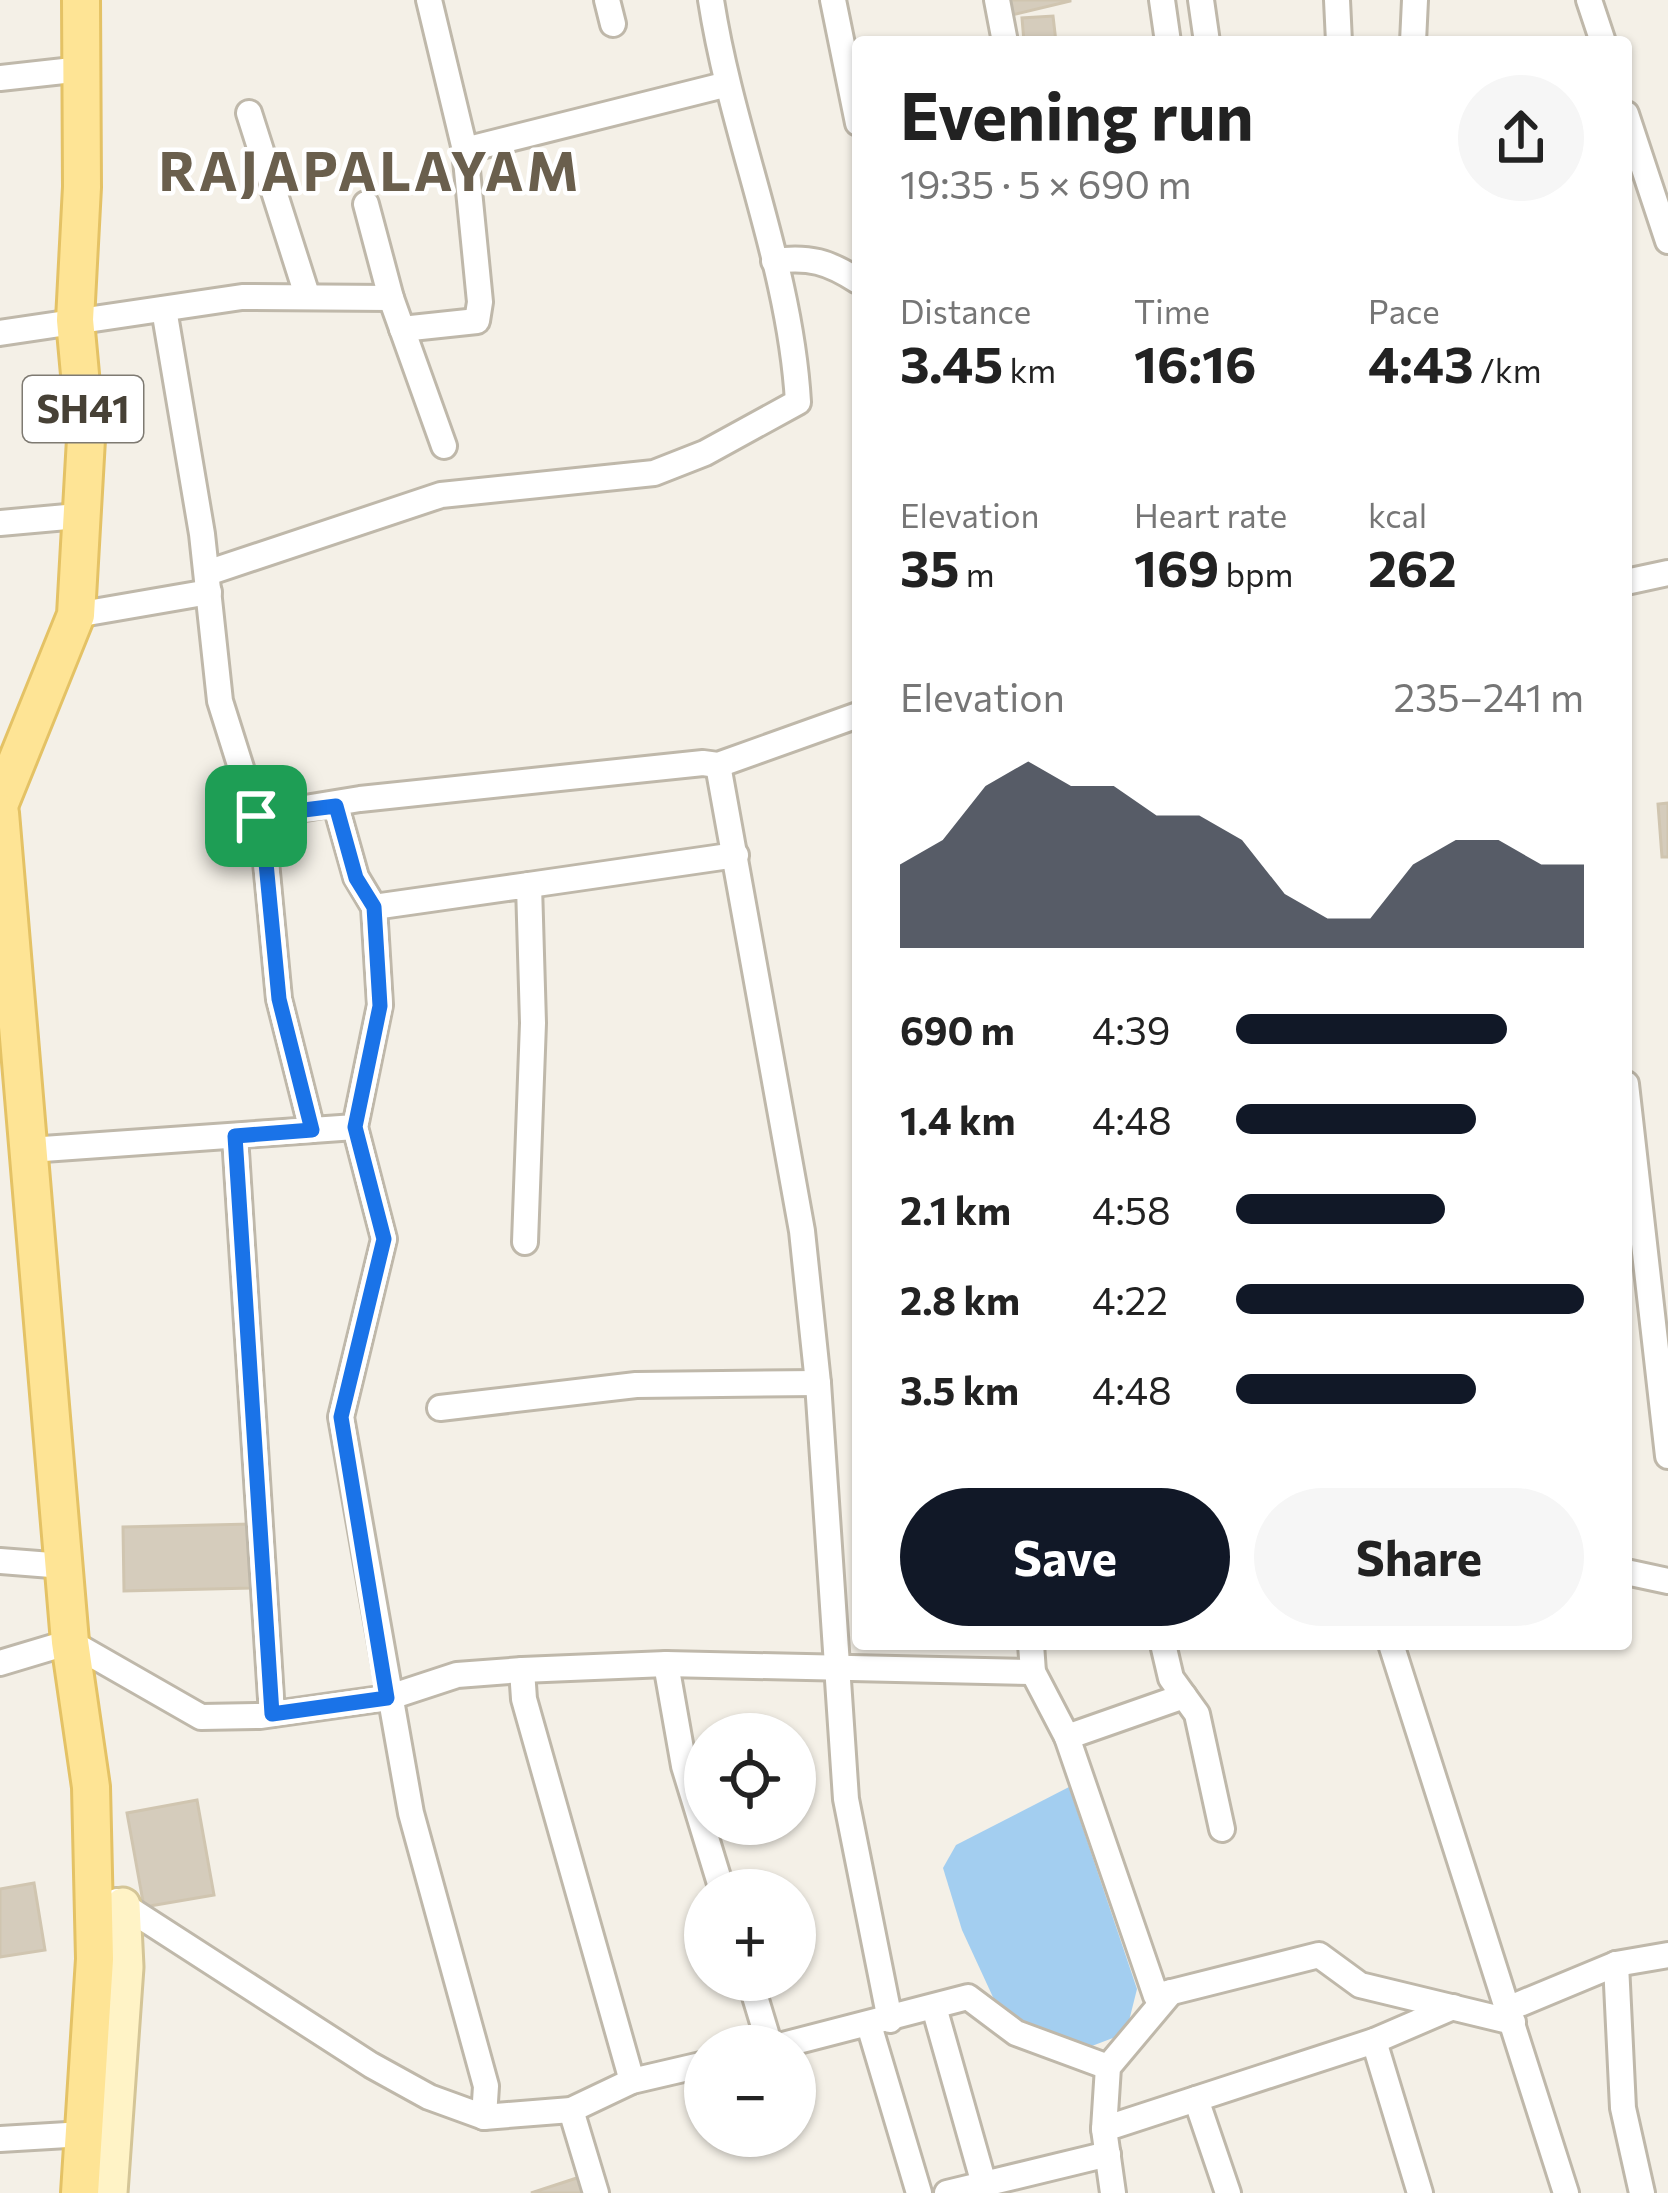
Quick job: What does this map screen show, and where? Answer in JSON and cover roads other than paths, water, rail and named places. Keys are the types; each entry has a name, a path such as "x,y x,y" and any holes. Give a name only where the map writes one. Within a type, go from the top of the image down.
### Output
{"main road":[{"name":"SH41","path":"0,803 76,615 86,439 75,320 81,0"},
{"path":"0,814 70,1642 108,1896 126,1967 110,2193"},
{"path":"80,2193 95,1959 108,1896"}],"street":[{"path":"402,329 477,321 480,302 466,150 429,0"},
{"path":"76,615 208,582 441,495 654,473 705,453 798,402 795,344 724,85 711,0"},
{"path":"833,0 852,93"},
{"path":"997,0 1003,36"},
{"path":"1162,0 1167,36"},
{"path":"1201,0 1206,36"},
{"path":"1337,0 1339,36"},
{"path":"1413,36 1415,0"},
{"path":"1589,0 1601,36"},
{"path":"0,78 82,70"},
{"path":"466,150 724,85"},
{"path":"249,113 307,295"},
{"path":"1632,152 1638,189 1668,241"},
{"path":"366,204 391,298 444,446"},
{"path":"774,261 800,257 830,262 852,277"},
{"path":"0,333 242,297 391,298"},
{"path":"164,309 208,582 220,701 264,842 279,999 312,1130"},
{"path":"0,523 79,516"},
{"path":"1632,581 1668,572"},
{"path":"256,816 360,799 703,763 718,766 852,717"},
{"path":"718,766 802,1232 818,1383 846,1798 880,2022 919,2193"},
{"path":"336,806 356,878 374,907 380,1006 355,1127 384,1239 341,1417 387,1698 411,1813 486,2086 484,2116"},
{"path":"374,907 736,856"},
{"path":"525,1242 533,1023 529,885"},
{"path":"29,1150 355,1127"},
{"path":"235,1136 272,1714"},
{"path":"1632,1161 1659,1341 1668,1456"},
{"path":"440,1408 636,1385 818,1383"},
{"path":"0,1561 64,1566"},
{"path":"1632,1573 1668,1581"},
{"path":"0,1663 70,1642 201,1718 272,1714 387,1698 457,1675 522,1670 666,1664 1033,1672"},
{"path":"1031,1650 1033,1672 1067,1736 1156,1996 1319,1955 1360,1985 1512,2015 1616,1964 1668,1955"},
{"path":"1164,1650 1171,1678 1197,1714 1222,1829"},
{"path":"1392,1650 1566,2193"},
{"path":"666,1664 684,1766 716,1869"},
{"path":"522,1670 524,1699 632,2081"},
{"path":"1067,1736 1184,1696"},
{"path":"108,1896 371,2066 428,2097 484,2116 571,2110 632,2081 684,2069"},
{"path":"1616,1964 1623,2108 1642,2193"},
{"path":"1113,2193 1106,2142 1108,2067 1171,1992"},
{"path":"816,2037 968,1997 1016,2033 1108,2067"},
{"path":"934,2007 984,2184"},
{"path":"946,2193 1106,2142 1196,2099 1374,2042 1453,2007"},
{"path":"1374,2042 1420,2193"},
{"path":"1196,2099 1228,2193"},
{"path":"571,2110 596,2193"},
{"path":"0,2139 84,2134"}],"water":[{"path":"1069,1787 1137,1989 1126,2033 1084,2049 1016,2047 962,1930 943,1868 956,1845"}],"district":[{"name":"RAJAPALAYAM","path":"370,172"}]}
